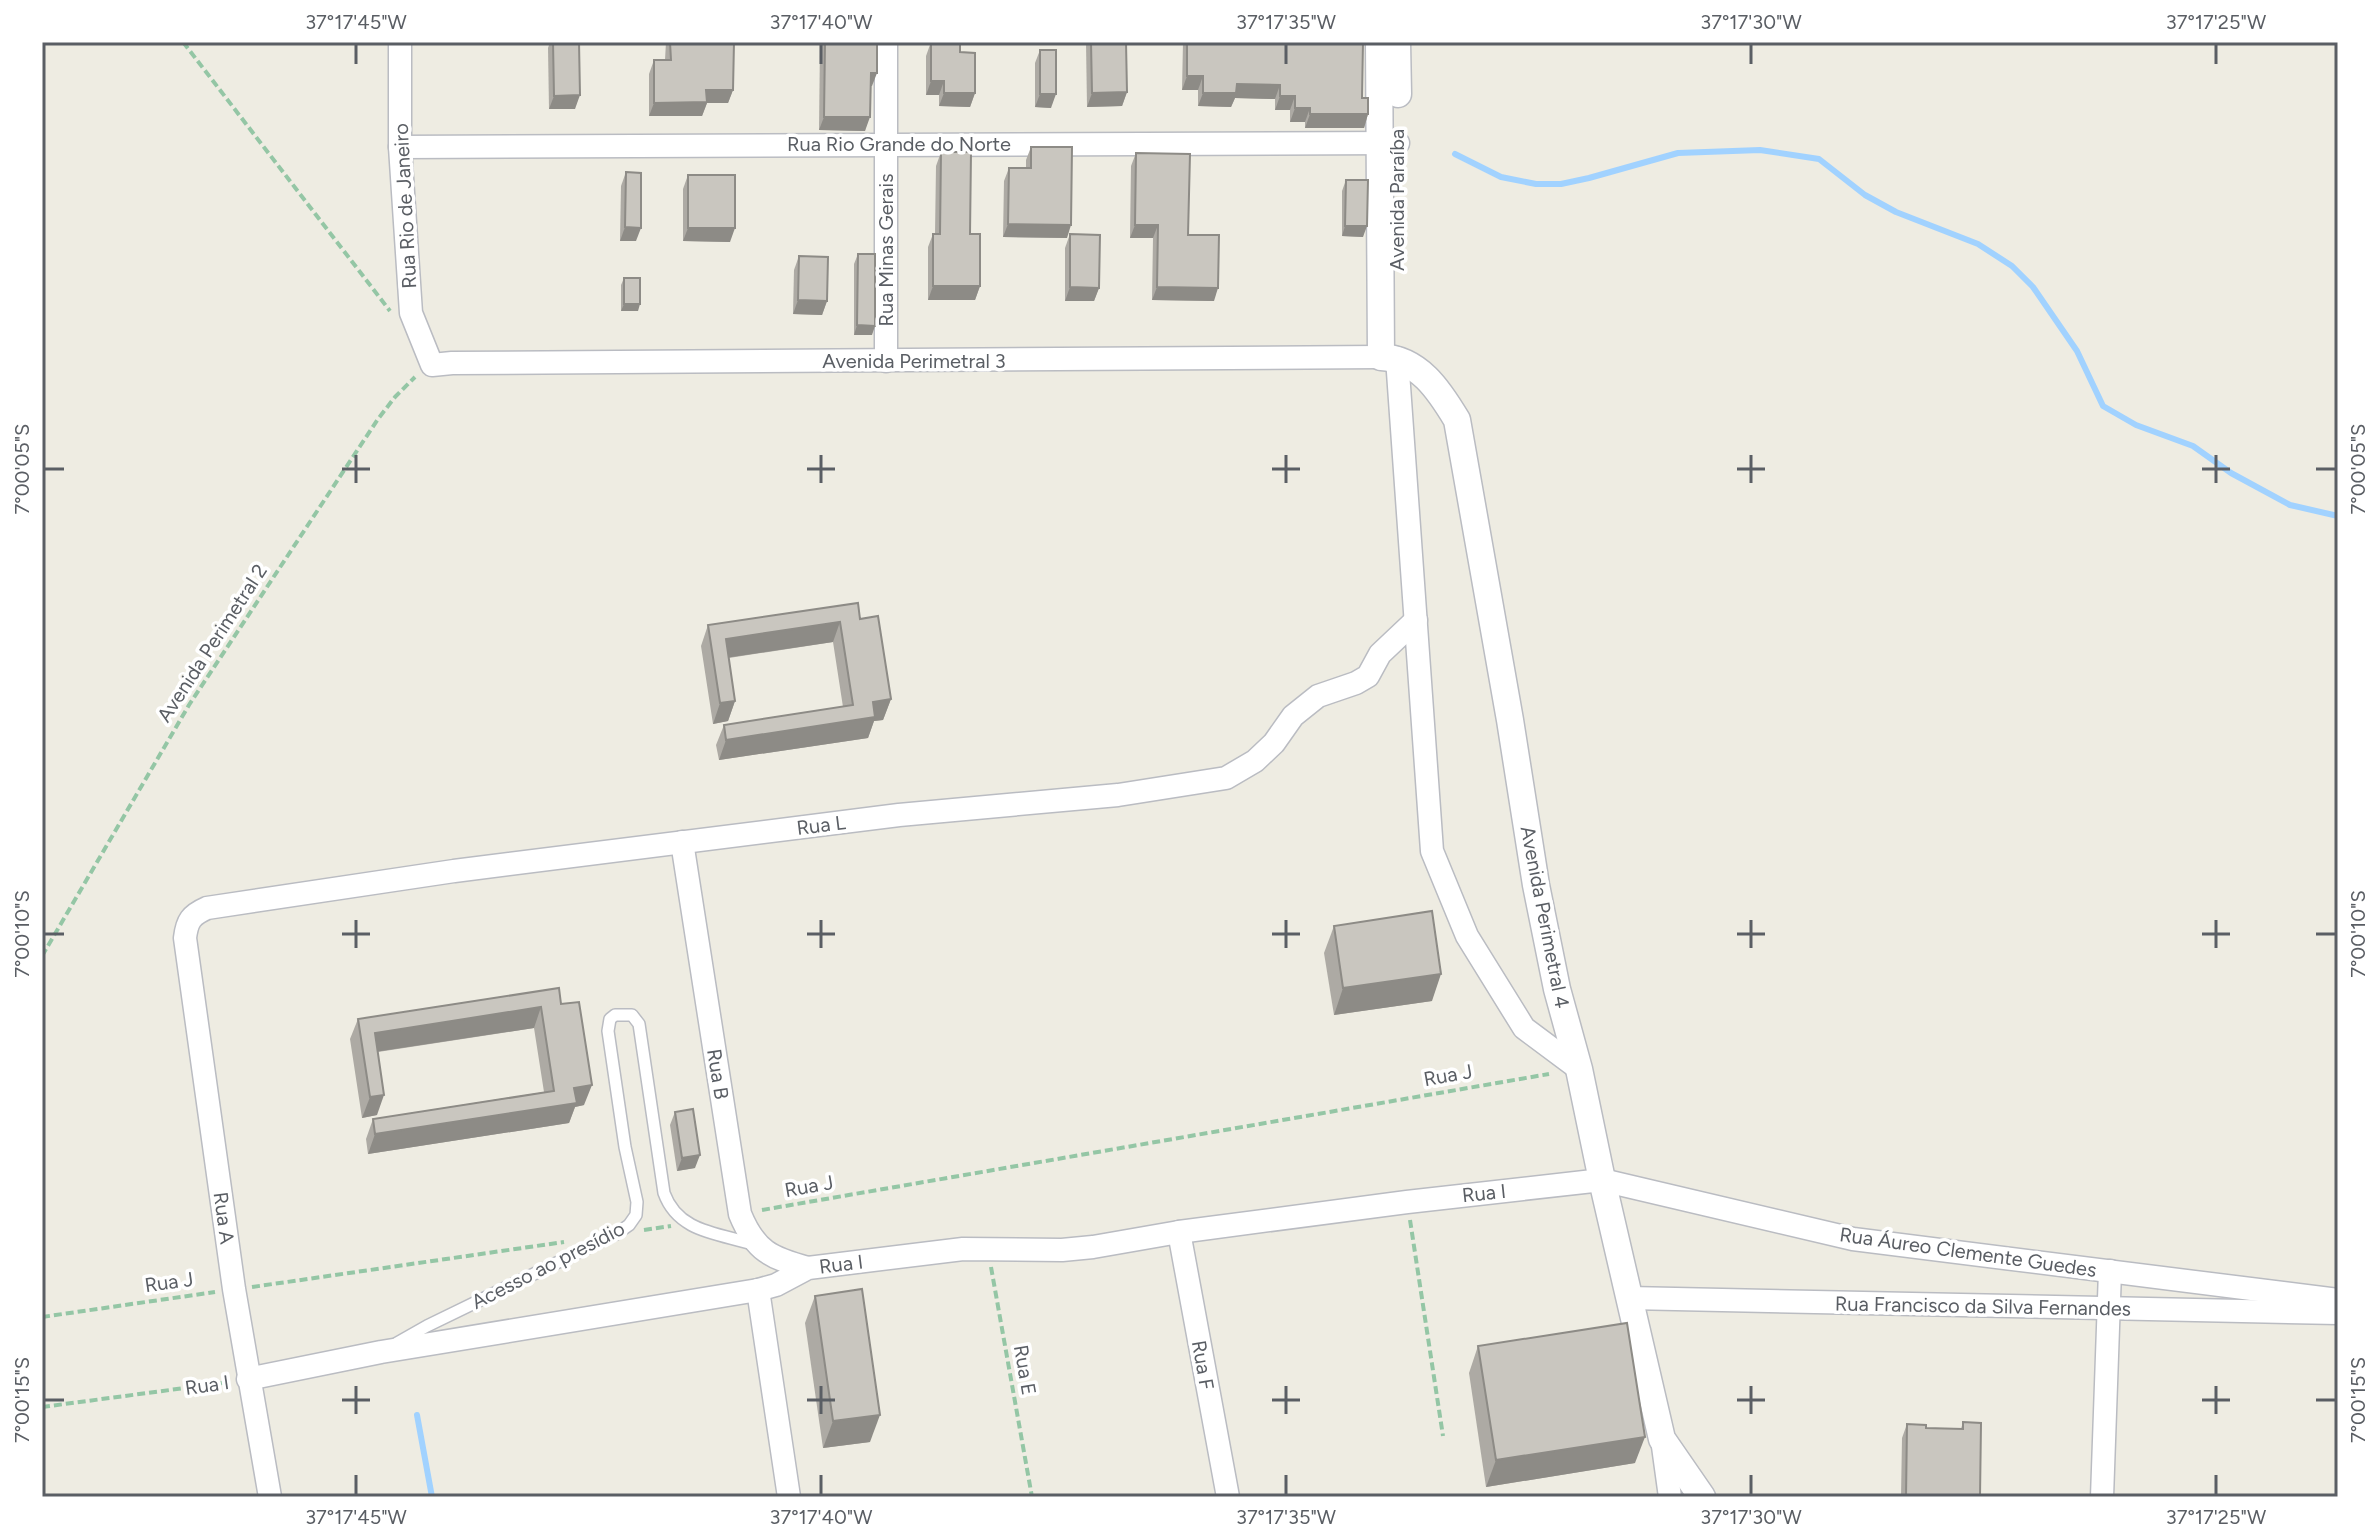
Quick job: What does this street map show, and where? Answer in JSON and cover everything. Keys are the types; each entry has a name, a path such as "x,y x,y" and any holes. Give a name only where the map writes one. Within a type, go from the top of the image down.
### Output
{"street":[{"name":"Rua Rio de Janeiro","path":"400,42 400,147 411,313 432,365"},
{"name":"Rua Minas Gerais","path":"886,42 886,361"},
{"name":"Avenida Paraíba","path":"1379,42 1389,143"},
{"name":"Avenida Paraíba","path":"1389,358 1389,143 1397,42"},
{"name":"Rua Rio Grande do Norte","path":"400,147 1389,143"},
{"name":"Avenida Perimetral 3","path":"432,365 1389,358"},
{"path":"1389,358 1416,620 1432,851 1467,936 1524,1028 1579,1069"},
{"name":"Avenida Perimetral 4","path":"1389,358 1429,379 1457,420 1536,885 1557,989 1579,1069 1662,1439 1670,1497"},
{"name":"Rua L","path":"185,938 187,922 194,913 207,908 351,885 899,815 1118,795 1226,778 1255,761 1274,743 1293,716 1318,696 1368,676 1380,654 1416,620"},
{"name":"Rua B","path":"682,842 740,1214 757,1246"},
{"name":"Rua A","path":"185,938 234,1289 270,1497"},
{"name":"Rua I","path":"248,1379 381,1352 758,1290 784,1282 808,1268 988,1248 1062,1250 1407,1202 1602,1180"},
{"name":"Rua Áureo Clemente Guedes","path":"1602,1180 1853,1239 2338,1300"},
{"name":"Rua F","path":"1179,1232 1228,1497"},
{"path":"757,1246 770,1256 808,1268"},
{"path":"2102,1497 2110,1271"},
{"path":"758,1290 789,1497"},
{"name":"Rua Francisco da Silva Fernandes","path":"1629,1298 2338,1313"},
{"path":"1662,1439 1702,1497"}],"lane":[{"name":"Acesso ao presídio","path":"381,1352 427,1326 616,1234 629,1225 636,1215 637,1202 625,1147 608,1031 610,1019 615,1015 632,1015 639,1024 664,1193 676,1216 687,1224"},
{"path":"687,1224 757,1246"}],"path":[{"path":"183,42 394,316"},
{"name":"Avenida Perimetral 2","path":"42,956 189,705 360,445 395,397 432,365"},
{"name":"Rua J","path":"740,1214 1579,1069"},
{"path":"1407,1202 1443,1436"},
{"path":"616,1234 687,1224"},
{"name":"Rua J","path":"42,1317 570,1241"},
{"name":"Rua E","path":"988,1248 1032,1497"},
{"name":"Rua I","path":"42,1407 248,1379"}],"building":[{"path":"553,42 579,42 580,95 554,96"},
{"path":"670,42 734,42 733,90 706,90 707,102 654,103 654,60 671,60"},
{"path":"825,42 877,42 877,73 871,73 870,117 824,117"},
{"path":"931,42 960,43 960,52 975,53 975,93 944,93 944,81 931,81"},
{"path":"1091,42 1126,42 1127,92 1092,93"},
{"path":"1187,42 1363,42 1362,98 1368,98 1368,114 1310,114 1310,108 1295,108 1295,96 1280,96 1280,85 1237,84 1236,93 1203,93 1203,76 1187,76"},
{"path":"1040,50 1056,50 1056,94 1040,94"},
{"path":"1031,147 1072,147 1071,225 1008,224 1009,168 1031,168"},
{"path":"941,152 971,152 970,234 980,234 980,286 933,286 933,234 940,234"},
{"path":"1136,153 1190,154 1188,235 1219,235 1218,288 1157,287 1158,225 1135,225"},
{"path":"626,172 641,173 641,228 625,227"},
{"path":"688,175 735,175 735,228 688,228"},
{"path":"1346,180 1368,180 1367,226 1345,226"},
{"path":"1070,234 1100,235 1099,288 1070,287"},
{"path":"858,254 875,254 875,326 857,325"},
{"path":"799,256 828,257 827,301 798,300"},
{"path":"624,278 640,278 640,304 624,304"},
{"path":"858,603 860,619 878,616 891,699 873,702 875,717 726,740 724,725 853,705 840,622 726,639 735,701 720,703 708,625"},
{"path":"1432,911 1441,974 1343,988 1334,926"},
{"path":"559,988 561,1004 579,1002 592,1085 574,1088 577,1103 375,1134 373,1119 554,1091 541,1007 375,1033 384,1095 370,1097 358,1019"},
{"path":"693,1109 700,1155 682,1158 675,1112"},
{"path":"862,1289 880,1415 833,1421 815,1296"},
{"path":"1627,1323 1645,1437 1496,1460 1478,1346"},
{"path":"1963,1422 1981,1423 1980,1497 1906,1497 1907,1424 1963,1429"}],"waterway":[{"path":"1455,154 1501,177 1536,184 1561,184 1589,178 1678,153 1760,150 1819,159 1865,195 1896,212 1978,244 2012,266 2033,287 2077,351 2103,406 2136,425 2193,446 2231,473 2290,505 2338,516"},
{"path":"417,1415 432,1497"}]}
